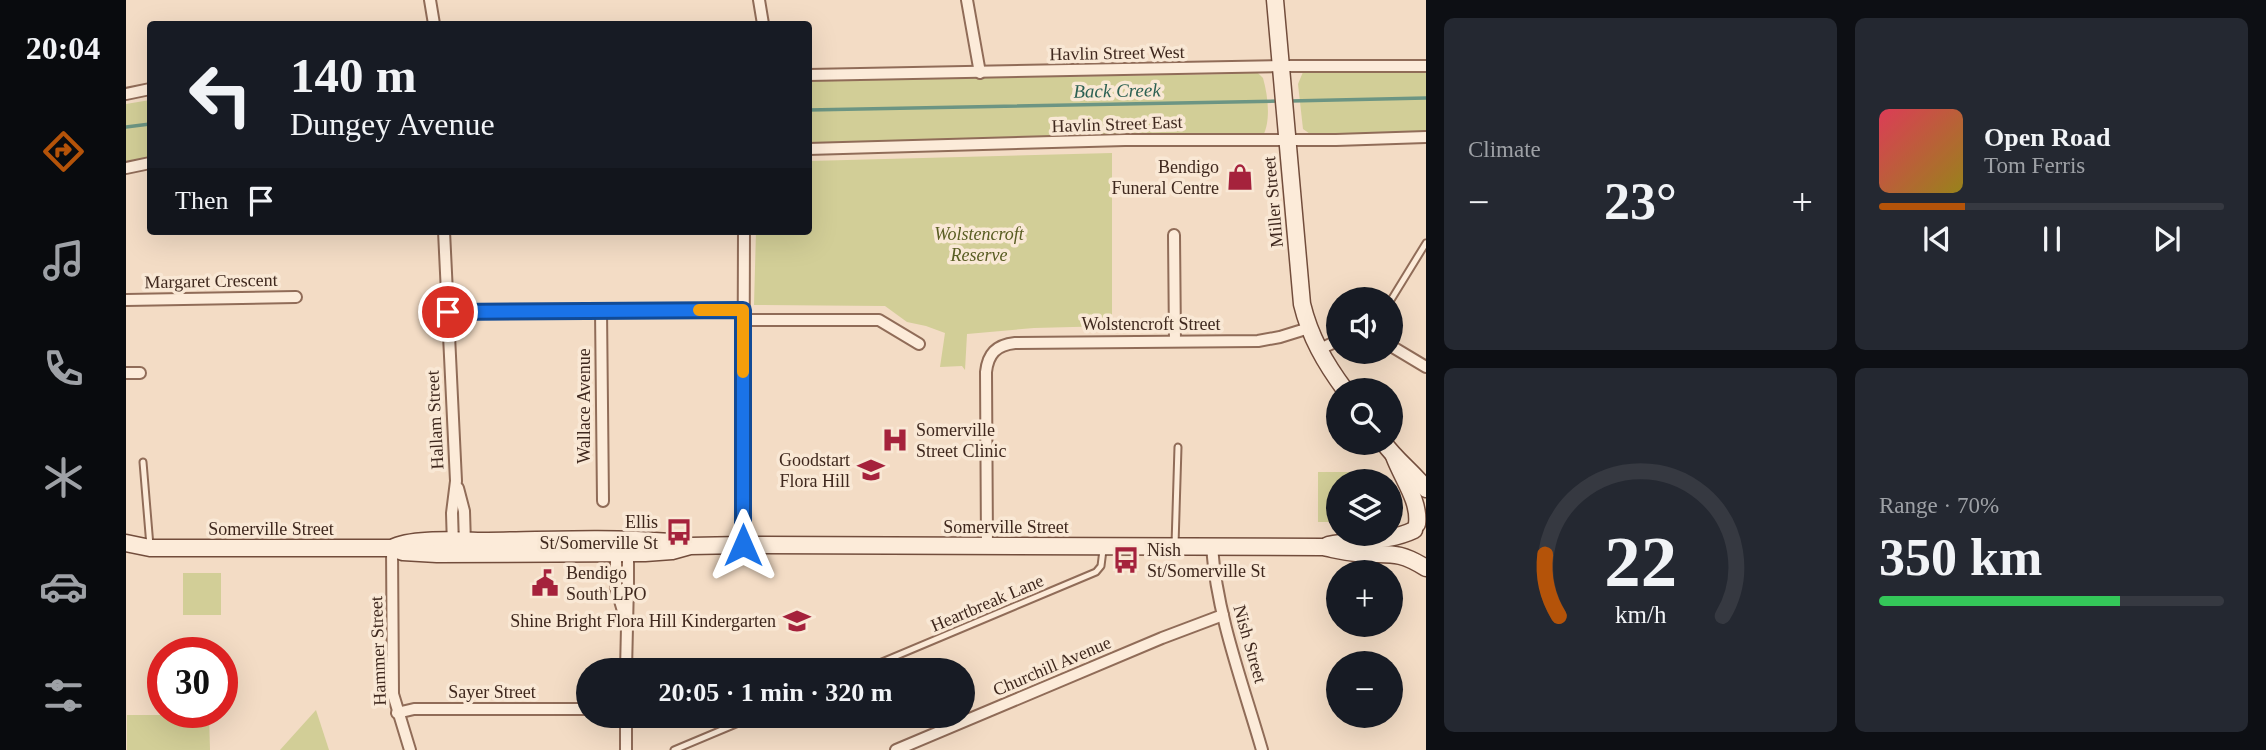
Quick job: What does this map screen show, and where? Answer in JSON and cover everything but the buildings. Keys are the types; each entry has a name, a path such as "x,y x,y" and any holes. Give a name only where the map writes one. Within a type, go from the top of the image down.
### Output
{"street":[{"path":"430,0 434,21"},
{"path":"759,0 762,21"},
{"path":"967,0 979,73"},
{"name":"Miller Street","path":"1275,0 1299,285 1309,328 1318,350 1337,378"},
{"name":"Havlin Street West","path":"812,75 1281,66 1426,66"},
{"path":"126,94 147,90"},
{"name":"Havlin Street East","path":"812,149 1426,136"},
{"path":"126,168 147,164"},
{"name":"Hallam Street","path":"444,235 456,481 452,513 460,547"},
{"path":"743,545 744,235"},
{"path":"1174,235 1175,341"},
{"name":"Margaret Crescent","path":"126,300 296,297"},
{"path":"448,312 601,310 879,320 919,344"},
{"name":"Wallace Avenue","path":"601,310 603,501"},
{"name":"Wolstencroft Street","path":"987,547 986,372 988,360 994,350 1015,343 1258,341 1309,328"},
{"path":"1318,350 1326,346"},
{"path":"1403,353 1426,367"},
{"path":"126,373 140,373"},
{"path":"1394,456 1409,468 1426,489"},
{"path":"1394,456 1415,502 1419,524 1412,547 1423,568"},
{"name":"Somerville Street","path":"1322,547 1351,540 1393,538 1419,524"},
{"name":"Somerville Street","path":"126,543 150,548 393,548 403,544 622,549 670,542 691,546 1322,547 1355,553 1399,555 1423,568"},
{"name":"Nish Street","path":"1212,547 1214,577 1223,615 1262,750"},
{"name":"Somerville Street","path":"126,554 150,548"},
{"name":"Hammer Street","path":"393,548 393,694 411,750"},
{"path":"622,549 626,658"},
{"name":"Churchill Avenue","path":"896,750 1223,615"},
{"name":"Sayer Street","path":"397,713 414,709 576,709"},
{"path":"626,728 626,750"}],"lane":[{"path":"1399,287 1426,243"},
{"path":"1175,547 1178,447"},
{"path":"143,462 150,548"},
{"name":"Heartbreak Lane","path":"892,658 1096,572 1101,566 1103,546"},
{"path":"674,750 726,728"}],"green space":[{"path":"1426,70 1426,132 1313,136 1303,129 1298,84 1303,72"},
{"path":"1257,72 1263,78 1268,108 1263,136 1219,133 812,144 812,81"},
{"path":"147,100 147,158 126,161 126,104"},
{"name":"Wolstencroft Reserve","path":"1112,153 1112,326 1034,328 967,334 965,370 962,366 940,367 945,333 907,322 885,306 754,305 756,235 812,235 812,161"},
{"path":"1318,472 1326,472 1326,522 1318,522"},
{"path":"183,573 221,573 221,615 183,615"},
{"path":"316,710 329,750 280,750"},
{"path":"127,715 147,715 147,728 209,728 210,750 127,750"}],"waterway":[{"name":"Back Creek","path":"1290,101 1426,98"},
{"name":"Back Creek","path":"812,110 1279,101"},
{"name":"Back Creek","path":"126,127 147,124"}],"slow traffic":[{"path":"699,310 743,310 743,372"}],"place":[{"name":"Bendigo Funeral Centre","path":"1240,177"},
{"name":"Somerville Street Clinic","path":"895,440"},
{"name":"Goodstart Flora Hill","path":"871,470"},
{"name":"Ellis St/Somerville St","path":"679,532"},
{"name":"Nish St/Somerville St","path":"1126,560"},
{"name":"Bendigo South LPO","path":"545,583"},
{"name":"Shine Bright Flora Hill Kindergarten","path":"797,621"}],"route":[{"path":"448,312 743,310 743,545"}]}
